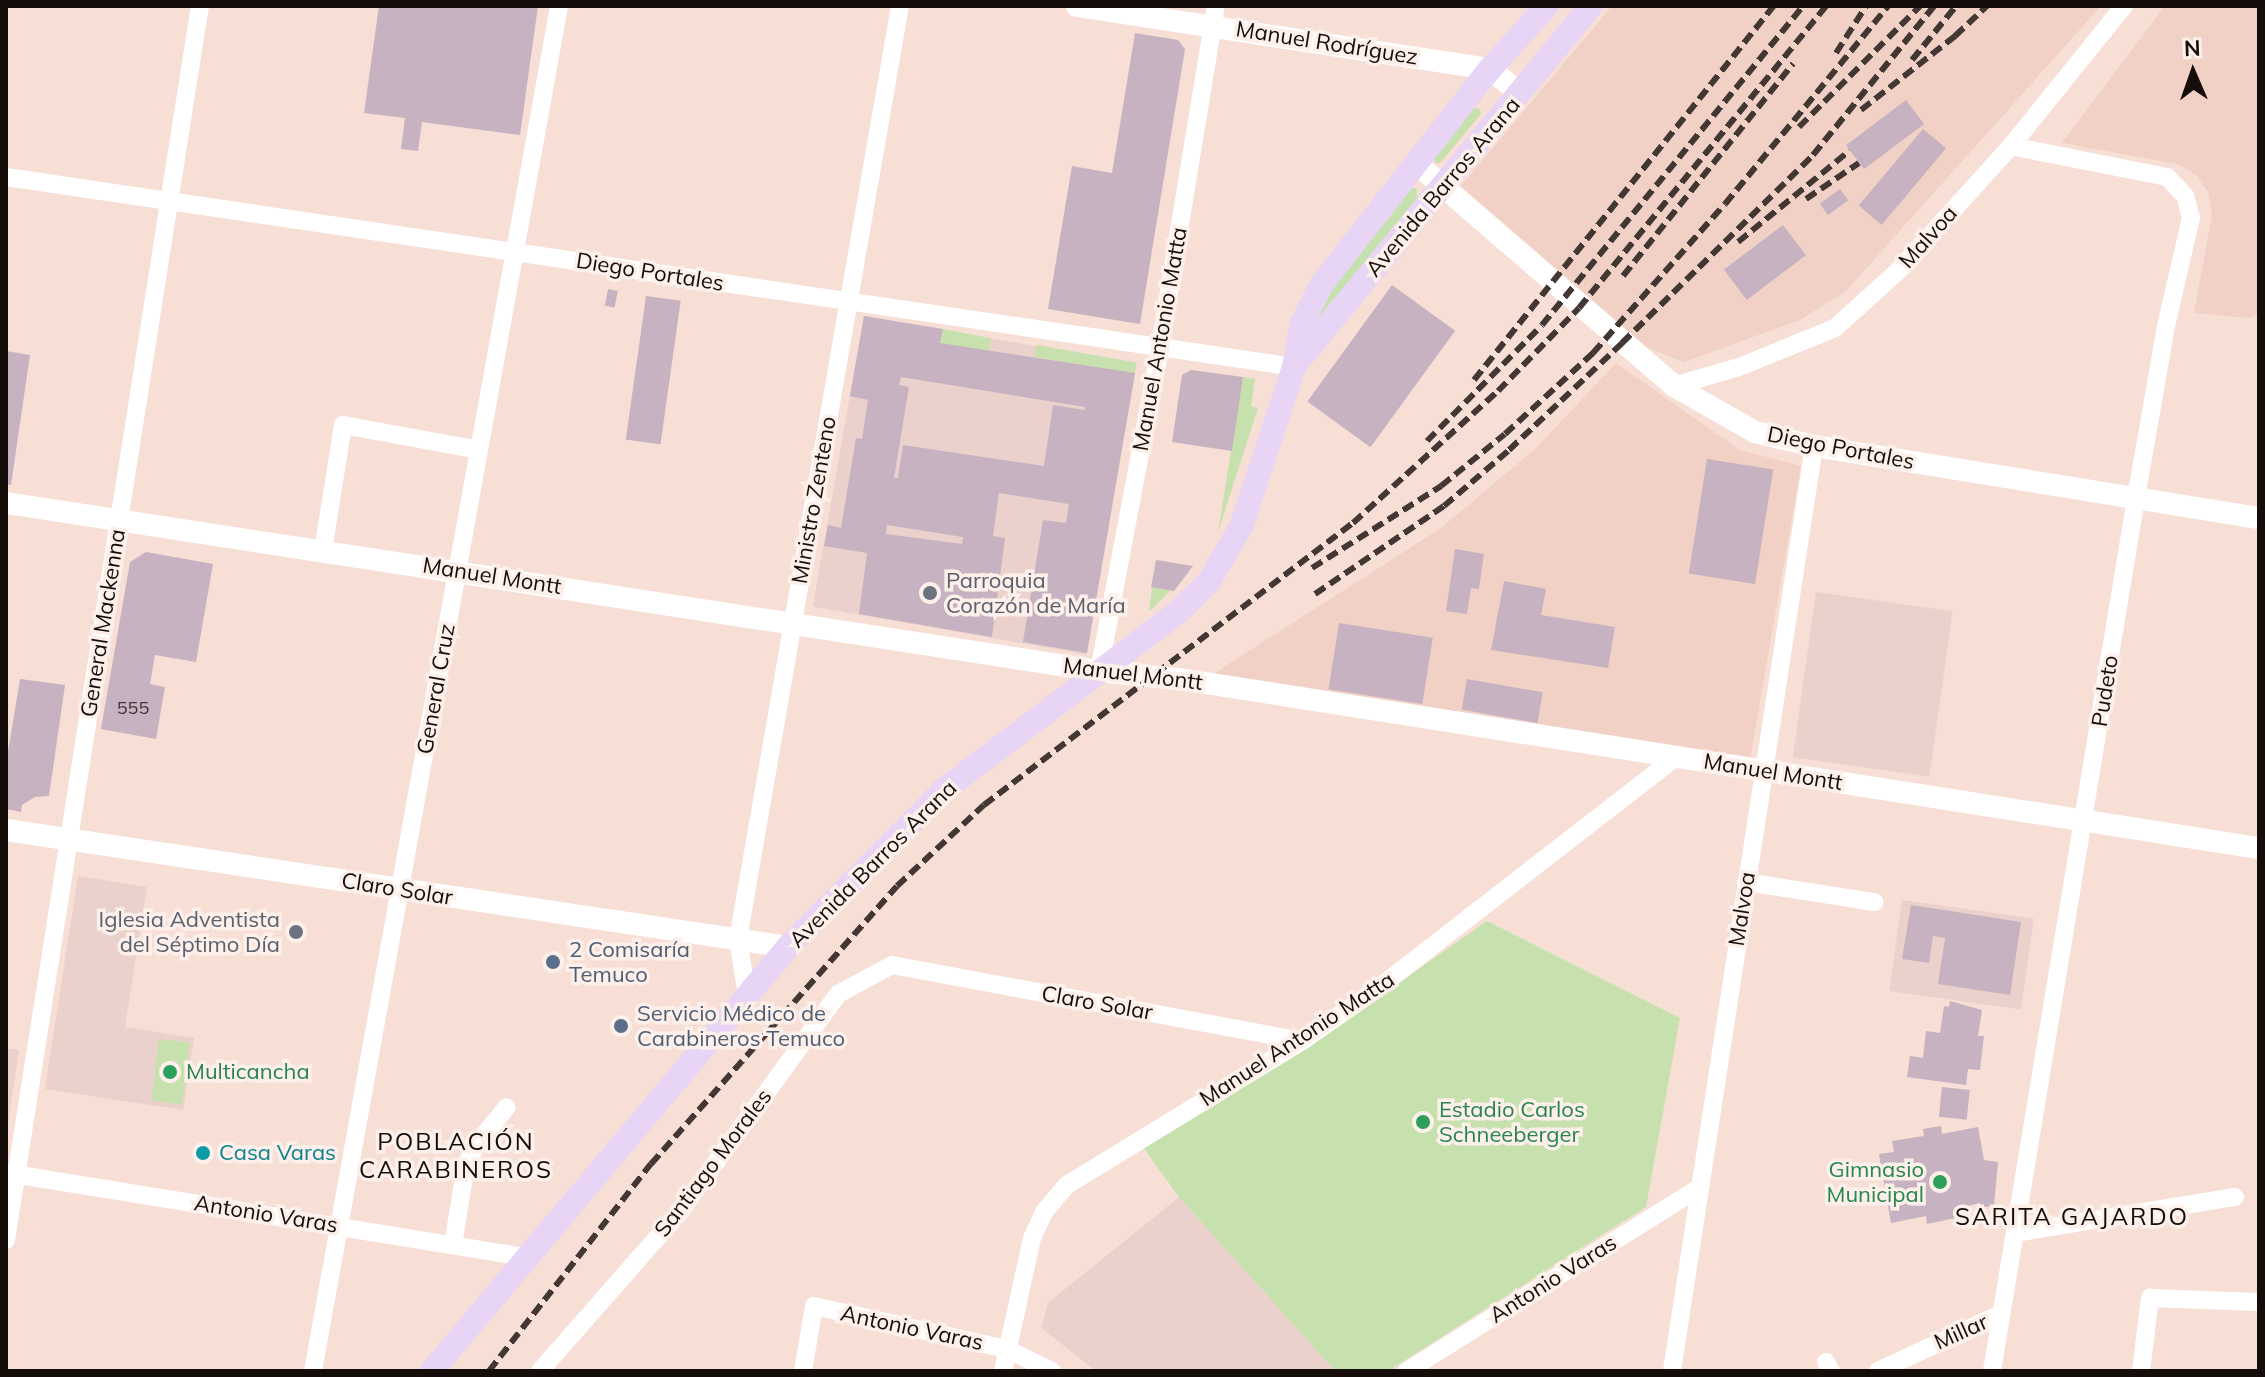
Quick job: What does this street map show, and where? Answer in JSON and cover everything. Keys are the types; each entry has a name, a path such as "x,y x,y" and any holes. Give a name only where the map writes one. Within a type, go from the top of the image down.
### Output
{"main road":[{"name":"Avenida Barros Arana","path":"432,1371 788,947 945,789 1186,605 1221,566 1246,512 1294,367 1302,324 1321,285 1490,69 1546,6"},
{"name":"Avenida Barros Arana","path":"1294,367 1591,6"}],"street":[{"name":"General Mackenna","path":"6,1240 11,1174 69,840 200,6"},
{"name":"General Cruz","path":"313,1371 559,6"},
{"name":"Ministro Zenteno","path":"747,995 738,939 900,6"},
{"name":"Manuel Rodríguez","path":"1077,6 1215,16 1490,69 1520,93"},
{"name":"Malvoa","path":"1674,386 1739,367 1835,328 1898,271 2011,146 2124,6"},
{"name":"Manuel Antonio Matta","path":"1099,671 1159,350 1215,16"},
{"name":"Pudeto","path":"1992,1371 2136,498 2166,326 2191,218 2179,186 2167,177 2011,146"},
{"name":"Diego Portales","path":"1417,164 1674,386 1755,432 1814,446 2259,518"},
{"name":"Diego Portales","path":"6,177 1159,350 1294,367"},
{"path":"323,551 343,425 479,450"},
{"name":"Malvoa","path":"1672,1371 1814,446"},
{"name":"Manuel Montt","path":"6,503 1099,671 1201,682 2259,848"},
{"name":"Manuel Antonio Matta","path":"1003,1371 1032,1238 1054,1197 1082,1175 1302,1041 1456,929 1676,757"},
{"name":"Claro Solar","path":"6,830 788,947"},
{"path":"1746,882 1874,902"},
{"name":"Claro Solar","path":"892,965 1302,1041"},
{"name":"Santiago Morales","path":"540,1371 679,1213 838,994 892,965"},
{"path":"453,1245 470,1155 507,1107"},
{"name":"Antonio Varas","path":"11,1174 525,1257"},
{"name":"Antonio Varas","path":"1407,1371 1700,1187"},
{"path":"2015,1233 2235,1197"},
{"path":"2141,1371 2150,1298 2259,1302"},
{"name":"Antonio Varas","path":"803,1371 814,1306 1007,1349 1052,1371"},
{"name":"Millar","path":"1878,1371 2001,1314"}],"shaded area":[{"path":"1612,6 2101,6 1846,291 1800,320 1684,362 1648,348 1461,186"},
{"path":"2165,6 2259,6 2259,315 2248,318 2194,313 2212,215 2208,192 2195,174 2177,164 2062,143"},
{"path":"864,316 1137,364 1086,655 813,607"},
{"path":"1616,363 1740,450 1801,466 1750,760 1213,674 1441,528 1535,449"},
{"path":"1816,592 1953,611 1929,777 1793,757"},
{"path":"78,876 147,887 125,1027 194,1038 183,1110 45,1089"},
{"path":"1902,900 2034,919 2021,1010 1889,991"},
{"path":"6,1048 19,1050 6,1136"},
{"path":"1179,1197 1335,1371 1096,1371 1041,1328 1048,1303"}],"green space":[{"path":"1479,108 1481,114 1440,163 1436,163 1434,159 1472,109"},
{"path":"1406,188 1416,188 1418,199 1314,329 1327,289"},
{"path":"943,329 991,338 988,352 940,343"},
{"path":"1037,345 1136,363 1134,374 1035,357"},
{"path":"1243,377 1255,379 1251,406 1258,408 1218,532"},
{"path":"1152,587 1171,590 1149,612"},
{"name":"Estadio Carlos Schneeberger","path":"1487,921 1680,1018 1646,1207 1388,1371 1335,1371 1179,1197 1143,1147 1315,1042"},
{"name":"Multicancha","path":"159,1039 190,1043 182,1104 151,1101"}],"building":[{"path":"379,6 538,6 520,135 422,122 418,151 401,149 405,118 364,113"},
{"path":"1135,33 1178,40 1185,49 1140,324 1048,309 1072,166 1112,173"},
{"path":"1906,100 1924,124 1864,169 1846,145"},
{"path":"1923,129 1946,148 1882,225 1859,206"},
{"path":"1840,189 1848,200 1828,215 1820,204"},
{"path":"1783,225 1806,255 1747,300 1724,270"},
{"path":"1392,285 1455,331 1370,447 1307,401"},
{"path":"608,289 618,291 615,308 605,306"},
{"path":"646,296 681,301 660,444 626,440"},
{"path":"864,316 943,329 940,343 1135,373 1087,653 1023,642 1043,520 1066,523 1069,504 999,493 993,536 1005,538 992,637 859,614 867,553 824,546 828,525 841,528 856,438 862,439 868,400 850,396","holes":["901,377 1085,407 1085,410 1053,405 1044,466 903,445 898,478 894,478 909,387 899,385","887,525 963,537 962,544 886,534"]},
{"path":"6,351 30,355 11,485 6,484"},
{"path":"1191,370 1243,377 1232,451 1172,442 1182,375"},
{"path":"1707,459 1773,469 1755,584 1689,574"},
{"path":"1455,549 1484,554 1479,589 1471,588 1467,614 1446,611"},
{"path":"146,552 213,564 196,662 155,655 150,684 165,687 156,739 101,729 130,562"},
{"path":"1156,560 1193,566 1174,591 1151,587"},
{"path":"1504,581 1546,589 1541,615 1615,627 1608,668 1491,650"},
{"path":"1339,623 1433,638 1422,704 1329,689"},
{"path":"20,679 65,685 49,796 35,797 22,805 21,812 6,809 6,764"},
{"path":"1467,679 1543,692 1537,723 1462,710"},
{"path":"1911,905 2021,922 2010,995 1938,984 1945,938 1933,936 1929,963 1902,959"},
{"path":"1950,1001 1982,1010 1978,1036 1984,1036 1980,1070 1968,1069 1966,1085 1907,1077 1910,1056 1923,1058 1926,1031 1940,1033 1944,1006 1949,1007"},
{"path":"1942,1087 1970,1090 1967,1120 1939,1117"},
{"name":"Gimnasio Municipal","path":"1941,1126 1942,1134 1978,1127 1984,1160 1998,1162 1994,1205 1982,1208 1980,1203 1963,1207 1965,1216 1927,1224 1926,1216 1891,1223 1879,1154 1894,1152 1892,1141 1924,1136 1923,1129"}],"railway":[{"path":"1474,380 1774,6"},
{"path":"1427,441 1542,325 1803,6"},
{"path":"489,1371 651,1164 897,886 984,805 1353,523 1498,391 1579,308 1826,6"},
{"path":"1836,53 1866,6"},
{"path":"1312,568 1441,486 1505,434 1593,353 1725,204 1888,6"},
{"path":"1799,127 1920,6"},
{"path":"1315,594 1444,506 1509,450 1622,343 1813,155 1934,6"},
{"path":"1912,60 1956,6"},
{"path":"1861,110 1955,36 1987,6"},
{"path":"1623,276 1793,64"},
{"path":"1738,242 1849,151"},
{"path":"1806,199 1859,163"}],"place":[{"name":"Parroquia Corazón de María","path":"930,593"},
{"name":"Iglesia Adventista del Séptimo Día","path":"296,932"},
{"name":"2 Comisaría Temuco","path":"553,962"},
{"name":"Servicio Médico de Carabineros Temuco","path":"621,1026"},
{"name":"Multicancha","path":"170,1072"},
{"name":"Estadio Carlos Schneeberger","path":"1423,1122"},
{"name":"Casa Varas","path":"203,1153"},
{"name":"Gimnasio Municipal","path":"1940,1182"}],"district":[{"name":"POBLACIÓN CARABINEROS","path":"456,1156"},
{"name":"SARITA GAJARDO","path":"2072,1217"}]}
